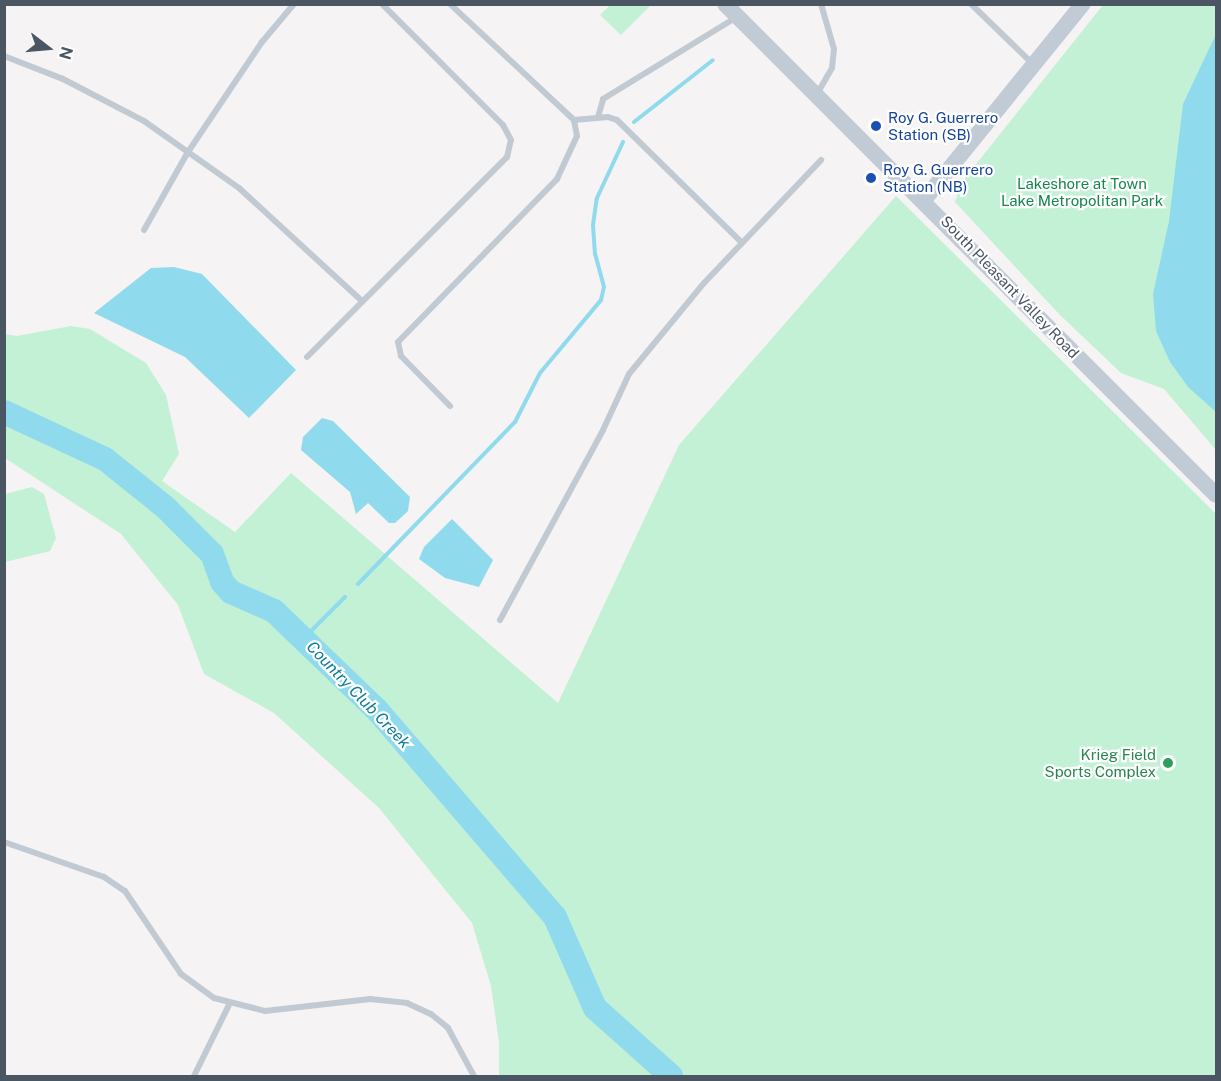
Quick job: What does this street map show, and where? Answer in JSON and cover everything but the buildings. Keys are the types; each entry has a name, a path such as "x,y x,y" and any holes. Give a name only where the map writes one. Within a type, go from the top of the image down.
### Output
{"main road":[{"path":"924,200 1083,4"},
{"name":"South Pleasant Valley Road","path":"731,10 815,97 924,200 1216,495"}],"lane":[{"path":"144,230 188,152 262,42 294,4"},
{"path":"308,357 362,302 410,258 507,158 511,140 503,126 382,4"},
{"path":"450,4 574,120 577,136 573,152 557,179 398,342 401,356 450,406"},
{"path":"815,97 832,68 834,49 821,4"},
{"path":"971,4 1034,65"},
{"path":"598,117 603,99 675,52 731,10"},
{"path":"4,56 63,79 144,121 239,188 362,302"},
{"path":"574,120 598,117 617,120 742,243"},
{"path":"500,620 603,430 629,374 742,243 821,160"},
{"path":"4,842 104,877 125,891 181,974 230,1005 265,1011 370,999 407,1003 432,1014 448,1028 474,1077"},
{"path":"194,1077 230,1005"}],"green space":[{"path":"610,5 651,5 621,35 600,15"},
{"name":"Lakeshore at Town Lake Metropolitan Park","path":"1103,5 1216,5 1216,450 1164,389 1121,373 1059,314 955,202 961,183"},
{"path":"896,196 1216,514 1216,1076 499,1076 499,1042 491,986 472,923 379,808 274,713 204,674 178,605 121,534 5,458 5,334 17,336 71,326 90,329 146,363 166,395 179,454 162,481 235,532 291,473 558,703 679,445"},
{"path":"32,487 44,494 56,538 50,551 5,562 5,494"}],"water":[{"path":"1216,34 1216,412 1188,387 1170,362 1156,331 1153,294 1169,221 1183,104"},
{"path":"174,267 202,274 296,370 249,418 185,357 94,313 151,268"},
{"path":"322,418 333,421 410,497 408,511 395,523 389,523 368,503 356,514 350,492 301,450 303,437"},
{"path":"452,519 493,560 479,587 445,578 419,559 424,547"}],"waterway":[{"path":"634,122 713,60"},
{"path":"358,584 515,422 540,373 601,300 604,287 595,254 593,225 597,198 623,142"},
{"name":"Country Club Creek","path":"4,412 105,459 165,507 212,554 222,582 231,592 274,611 377,710 555,917 595,1008 671,1076"},
{"path":"304,638 345,597"}],"place":[{"name":"Roy G. Guerrero Station (SB)","path":"876,126"},
{"name":"Roy G. Guerrero Station (NB)","path":"871,178"},
{"name":"Krieg Field Sports Complex","path":"1168,763"}]}
